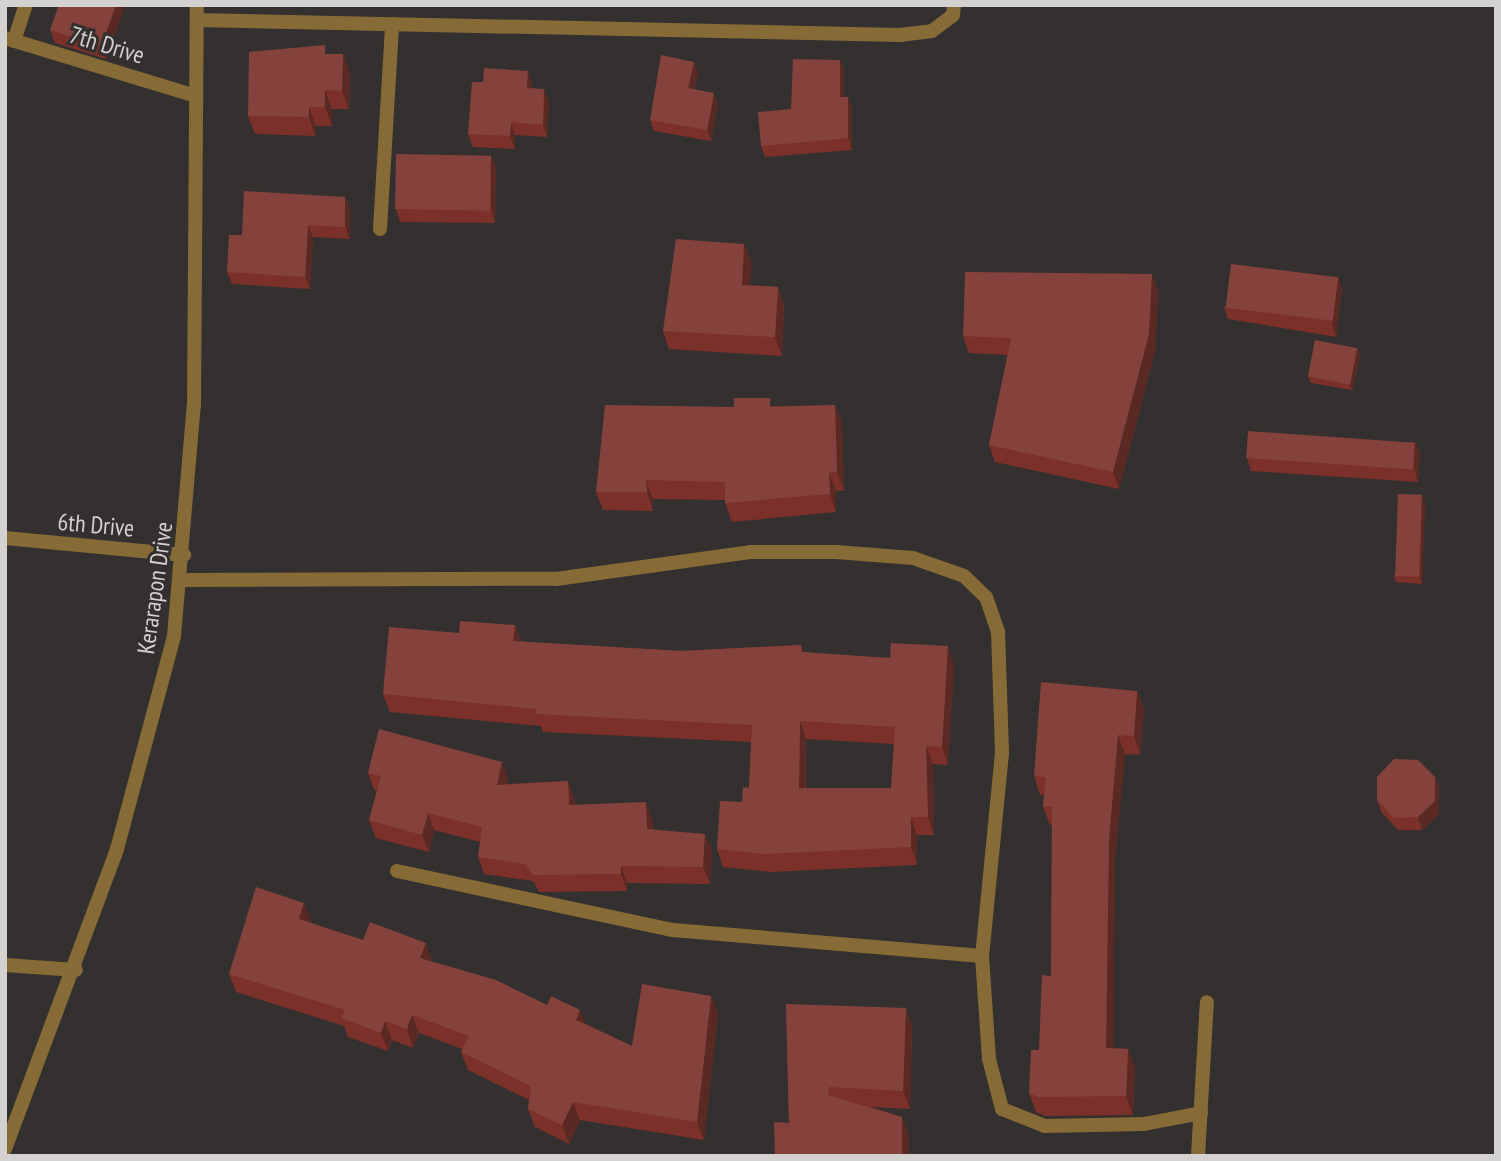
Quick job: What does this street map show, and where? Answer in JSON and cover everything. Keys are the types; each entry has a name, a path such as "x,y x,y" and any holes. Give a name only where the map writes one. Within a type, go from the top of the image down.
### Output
{"street":[{"path":"10,40 26,5"},
{"path":"197,13 392,24 900,35 932,31 953,15 954,5"},
{"name":"Kerarapon Drive","path":"5,1149 76,970 162,699 182,580 196,338 197,13"},
{"path":"380,229 392,24"},
{"name":"7th Drive","path":"10,40 196,96"},
{"name":"6th Drive","path":"5,538 184,555"},
{"path":"182,580 556,579 750,552 823,552 913,558 964,576 986,597 999,631 1002,753 982,956 995,1092 1013,1118 1045,1126 1144,1124 1201,1113"},
{"path":"397,871 673,930 982,956"},
{"path":"5,965 76,970"},
{"path":"1198,1156 1207,1002"}],"building":[{"path":"59,5 116,5 101,46 50,30"},
{"path":"325,45 325,54 343,54 342,91 325,90 325,107 309,107 309,117 248,116 249,52"},
{"path":"661,55 694,62 688,88 714,93 707,130 650,120"},
{"path":"793,59 840,60 840,97 848,97 848,138 761,146 758,112 791,109"},
{"path":"484,68 528,71 527,88 544,89 543,125 511,122 510,136 468,134 472,82 483,82"},
{"path":"396,154 491,156 490,211 395,209"},
{"path":"244,191 345,197 345,227 308,225 305,277 227,272 229,235 242,235"},
{"path":"676,239 744,244 742,285 778,287 775,337 663,331"},
{"path":"1231,264 1338,277 1333,321 1226,308"},
{"path":"965,272 1152,274 1149,334 1113,472 989,445 1011,338 963,336"},
{"path":"1315,340 1357,348 1350,385 1308,376"},
{"path":"734,398 770,398 770,407 835,405 837,472 829,472 830,494 725,503 725,482 646,480 647,492 596,492 605,405 734,407"},
{"path":"1248,431 1415,443 1413,470 1246,458"},
{"path":"1398,494 1422,495 1419,577 1395,576"},
{"path":"460,621 515,625 513,641 681,651 801,645 801,652 890,658 891,643 948,646 942,747 926,746 928,817 911,817 911,847 765,854 717,849 720,801 742,802 743,787 749,788 752,725 536,714 536,709 383,694 389,627 459,633","holes":["800,721 895,727 891,788 799,788"]},
{"path":"1041,682 1137,691 1134,736 1118,735 1109,839 1106,1048 1128,1049 1126,1096 1038,1097 1029,1093 1031,1050 1039,1050 1042,975 1051,976 1052,807 1043,807 1046,777 1034,776"},
{"path":"379,729 502,762 497,785 568,781 569,805 646,802 647,829 705,834 703,867 621,866 621,874 533,875 526,864 478,857 482,827 428,813 422,835 369,820 381,776 368,773"},
{"path":"1394,759 1418,760 1435,777 1435,801 1418,817 1394,818 1377,800 1377,777"},
{"path":"256,887 304,903 299,919 363,940 370,922 426,943 420,958 496,980 547,1005 551,996 580,1010 576,1020 632,1046 642,984 711,996 697,1122 573,1102 562,1125 528,1109 531,1086 461,1052 469,1036 412,1015 407,1029 385,1021 381,1033 341,1018 345,1010 229,974"},
{"path":"786,1004 906,1008 903,1091 829,1087 828,1095 902,1117 902,1156 775,1156 774,1122 789,1123"}]}
